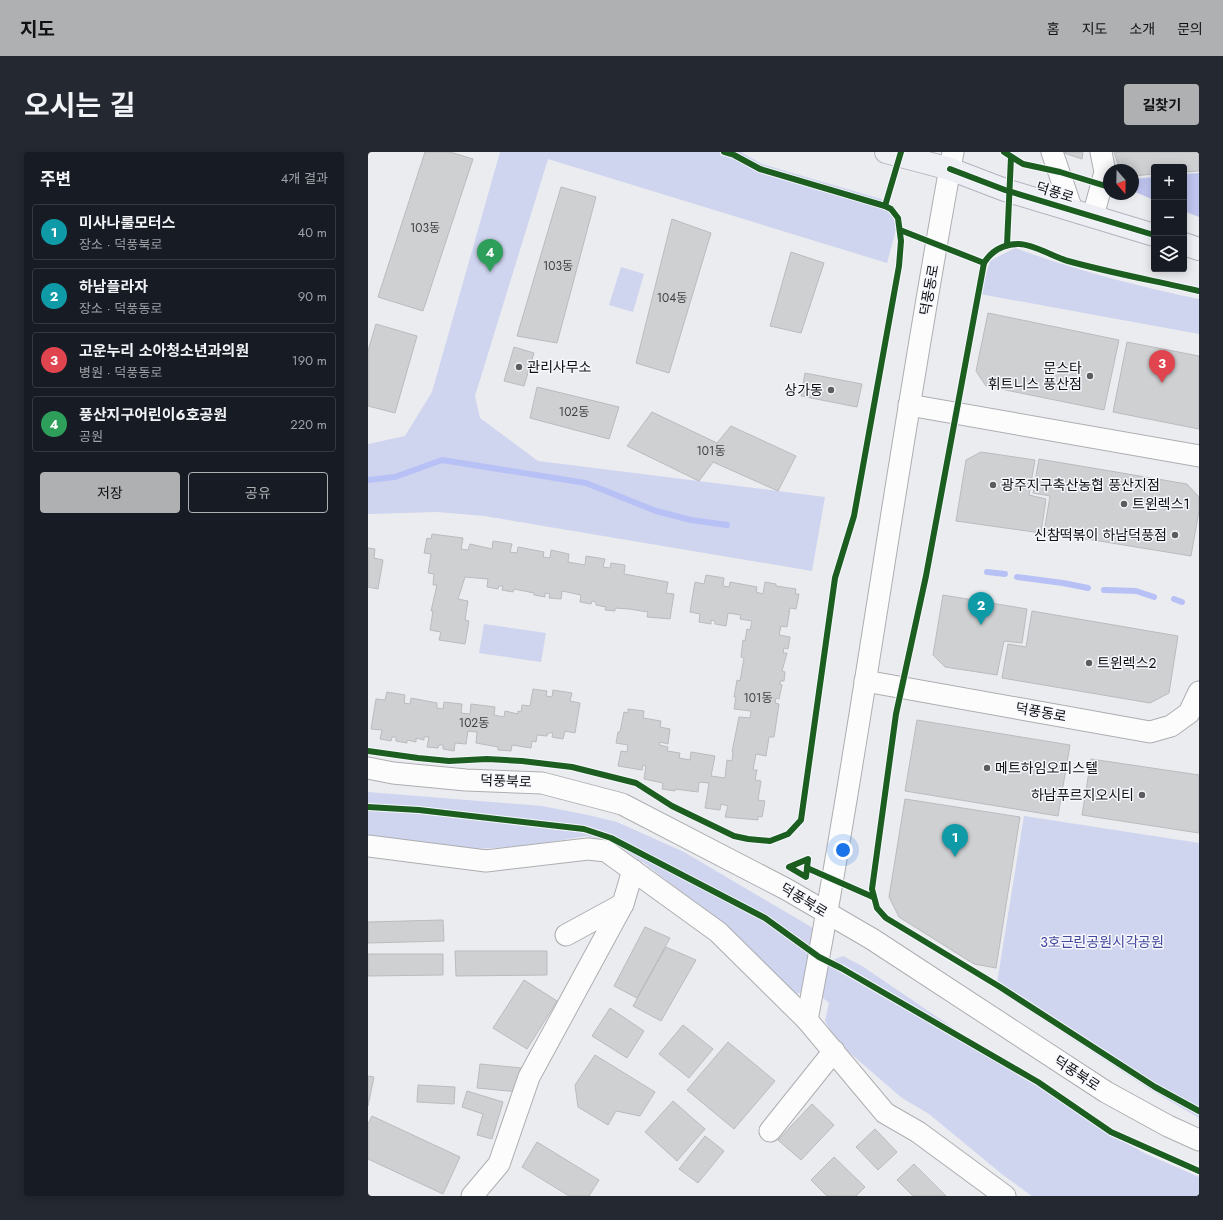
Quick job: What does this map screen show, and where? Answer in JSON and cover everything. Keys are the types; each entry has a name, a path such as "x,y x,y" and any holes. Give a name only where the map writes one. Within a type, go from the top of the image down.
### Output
{"main road":[{"name":"덕풍로","path":"886,152 951,161 1005,190 1151,234"},
{"path":"1187,245 1199,249"}],"street":[{"path":"1052,152 1083,213"},
{"path":"1083,213 1105,172 1101,152"},
{"name":"덕풍동로","path":"808,1020 828,914 909,405 951,161"},
{"path":"909,405 1199,456"},
{"name":"덕풍동로","path":"865,681 1150,732 1171,726 1189,713 1199,692"},
{"name":"덕풍북로","path":"368,768 393,773 466,780 542,783 622,804 780,885 872,939 1106,1092 1168,1126 1199,1140"},
{"path":"368,846 486,861 588,849 606,852 718,932 808,1020 885,1113 918,1132 1005,1196"},
{"path":"472,1196 499,1164 529,1077 623,904 633,870"},
{"path":"566,935 623,904"},
{"path":"770,1131 834,1051"}],"green space":[{"path":"500,152 741,152 762,164 881,199 895,207 899,219 887,263 548,159 475,396 480,418 538,461 825,497 812,571 484,516 437,512 368,514 368,444 405,436 432,392"},
{"path":"1015,248 1106,277 1199,299 1199,334 980,294 990,261"},
{"path":"621,267 644,274 633,312 609,305"},
{"path":"484,624 546,633 541,662 479,653"},
{"path":"368,792 542,806 617,822 684,852 813,928 819,949 830,961 843,956 862,966 1108,1133 1146,1154 1199,1177 1199,1196 1032,1196 1003,1175 929,1114 902,1098 836,1041 825,1021 829,1003 811,988 797,994 720,922 644,863 611,841 586,836 527,846 475,849 368,836"},
{"name":"3호근린공원시각공원","path":"1024,816 1199,843 1199,1118 1151,1090 996,989"}],"shaded area":[{"path":"1199,173 1199,217 1187,212 1187,174"},
{"path":"1151,177 1151,199 1139,194 1139,178"}],"building":[{"path":"425,152 450,152 473,159 423,311 378,297"},
{"path":"1061,152 1083,152 1082,159"},
{"path":"1114,152 1199,152 1199,171 1187,172 1187,164 1151,164 1151,174 1139,175 1139,164 1118,164"},
{"path":"561,187 596,197 557,343 517,336"},
{"path":"672,219 711,233 669,373 636,363"},
{"path":"791,252 824,263 801,333 770,326"},
{"path":"988,313 1119,340 1104,410 986,386 976,371"},
{"path":"376,324 417,336 395,413 368,406 368,351"},
{"path":"1127,342 1199,356 1199,429 1113,412"},
{"name":"관리사무소","path":"514,347 534,353 524,386 504,381"},
{"name":"상가동","path":"805,373 862,384 857,407 801,396"},
{"path":"537,387 619,407 609,439 530,418"},
{"path":"652,412 717,443 731,426 796,456 778,491 713,462 699,481 627,446"},
{"path":"981,452 1035,460 1029,495 1046,499 1041,533 956,521 966,460"},
{"name":"트윈렉스1","path":"1039,459 1187,484 1199,497 1199,511 1191,556 1044,532 1050,496 1033,493"},
{"path":"432,534 463,538 461,549 468,550 470,544 492,549 493,541 512,544 510,552 517,553 518,547 544,552 543,557 550,558 551,550 569,554 568,562 585,565 586,556 605,559 603,567 610,568 611,563 625,565 624,574 668,582 666,593 674,594 670,619 647,617 648,612 629,609 615,608 615,611 605,610 606,607 596,605 596,602 592,601 591,604 580,602 581,595 562,591 561,599 549,598 550,594 545,593 545,597 514,589 513,592 502,590 503,586 499,586 498,589 487,587 488,579 465,577 458,599 468,601 465,620 469,621 465,644 439,640 441,632 430,630 433,611 431,611 437,585 433,585 434,574 428,573 431,554 424,553 427,538 431,539"},
{"path":"368,548 375,549 374,558 383,560 378,589 368,587"},
{"path":"706,575 724,578 723,586 729,587 730,582 757,587 756,592 763,594 765,582 776,584 776,586 796,589 795,594 799,594 796,609 790,608 787,627 781,626 779,635 790,637 788,649 784,648 783,653 787,653 782,671 785,672 784,681 780,681 780,684 782,685 779,699 776,698 775,703 779,704 774,737 769,737 766,756 756,754 753,770 757,770 755,780 761,781 758,800 765,801 762,817 758,816 758,820 725,817 728,806 721,804 720,810 705,808 709,783 699,782 698,792 662,789 663,783 644,779 646,766 643,765 642,770 618,766 621,751 627,752 628,745 616,743 624,712 628,713 628,709 644,711 643,718 661,721 660,727 670,729 668,744 660,742 659,745 668,747 667,751 680,753 679,758 690,760 691,752 715,756 711,776 725,778 727,760 732,761 732,752 739,717 750,718 751,711 734,709 736,697 734,697 737,680 740,681 744,658 741,657 743,640 745,641 747,629 750,630 752,621 740,619 741,615 728,613 726,626 715,624 715,621 711,620 711,624 699,622 700,614 690,612 695,582 704,584"},
{"path":"943,595 1027,609 1022,643 1004,641 997,675 945,667 933,655"},
{"name":"트윈렉스2","path":"1032,611 1178,636 1169,693 1150,703 1002,678 1008,644 1026,647"},
{"path":"533,689 547,691 546,696 552,697 553,690 572,693 570,701 580,703 575,733 565,731 563,739 552,737 553,733 548,733 547,736 537,735 536,742 532,741 531,748 512,745 511,751 498,750 498,747 476,743 477,732 468,731 466,744 455,743 454,751 443,749 443,745 439,745 438,748 427,747 429,737 424,737 424,740 416,738 416,742 407,740 407,743 396,741 396,737 392,737 391,741 380,739 382,730 371,729 376,699 385,700 387,692 405,695 404,703 410,704 411,698 437,703 437,708 443,709 444,702 462,704 461,713 470,714 471,704 495,707 494,715 504,717 505,711 518,714 518,711 521,712 522,705 530,706"},
{"name":"메트하임오피스텔","path":"917,720 1070,745 1058,816 905,791"},
{"name":"하남푸르지오시티","path":"1091,759 1199,775 1199,833 1082,815"},
{"path":"905,799 1020,817 996,968 974,964 899,917 889,897"},
{"path":"443,920 444,941 368,943 368,922"},
{"path":"645,927 670,938 637,998 614,986"},
{"path":"666,947 696,960 661,1021 633,1006"},
{"path":"455,951 547,951 547,975 456,976"},
{"path":"368,954 443,954 443,975 368,976"},
{"path":"524,980 557,1001 527,1049 493,1028"},
{"path":"610,1008 644,1031 627,1058 592,1036"},
{"path":"683,1025 713,1049 689,1078 659,1054"},
{"path":"728,1042 775,1081 734,1129 687,1090"},
{"path":"595,1055 655,1092 640,1116 616,1111 608,1125 578,1107 575,1085"},
{"path":"480,1064 522,1068 519,1092 477,1088"},
{"path":"368,1076 374,1077 368,1106"},
{"path":"418,1085 455,1087 454,1104 417,1102"},
{"path":"467,1091 503,1102 492,1139 477,1135 483,1114 462,1107"},
{"path":"673,1101 705,1129 677,1161 645,1132"},
{"path":"812,1104 834,1125 801,1160 778,1140"},
{"path":"372,1116 460,1157 443,1194 368,1159 368,1124"},
{"path":"875,1129 897,1152 878,1170 856,1147"},
{"path":"705,1136 724,1151 698,1183 679,1169"},
{"path":"537,1142 599,1180 589,1196 569,1196 522,1167"},
{"path":"834,1157 865,1187 856,1196 827,1196 811,1180"},
{"path":"914,1164 946,1196 913,1196 897,1180"}],"waterway":[{"path":"368,480 395,477 442,460 586,483 656,511 691,520 727,525"},
{"path":"987,572 1005,574"},
{"path":"1017,577 1088,588"},
{"path":"1104,590 1136,591 1154,597"},
{"path":"1174,599 1182,602"}],"cycle path":[{"path":"368,751 449,761 487,759 522,761 572,767 636,783 672,806 734,836 748,839 770,841 788,834 801,820 835,578 854,516 899,266 901,241 898,218 891,209 760,169 734,155 724,152"},
{"path":"885,206 901,152"},
{"path":"1004,152 1023,164 1060,172 1103,185"},
{"path":"1007,245 1011,157"},
{"path":"950,169 1005,190 1151,234"},
{"path":"900,230 984,263"},
{"path":"1199,291 1084,265 1062,259 1037,248 1019,244 1008,245 994,251 984,263 926,576 896,714 872,889 877,908 886,918 1000,987 1155,1087 1199,1111"},
{"path":"368,807 419,810 584,829 611,838 765,918 819,957 841,968 1038,1082 1111,1132 1199,1171"},
{"path":"808,859 806,877 789,867 808,859"},
{"path":"807,868 873,897"}],"place":[{"name":"풍산지구어린이6호공원","path":"490,272"},
{"name":"관리사무소","path":"519,367"},
{"name":"문스타 휘트니스 풍산점","path":"1090,376"},
{"name":"고운누리 소아청소년과의원","path":"1162,383"},
{"name":"상가동","path":"831,390"},
{"name":"광주지구축산농협 풍산지점","path":"993,485"},
{"name":"트윈렉스1","path":"1124,504"},
{"name":"신참떡볶이 하남덕풍점","path":"1175,535"},
{"name":"하남플라자","path":"981,625"},
{"name":"트윈렉스2","path":"1089,663"},
{"name":"메트하임오피스텔","path":"987,768"},
{"name":"하남푸르지오시티","path":"1142,795"},
{"name":"미사나룰모터스","path":"955,857"}]}
